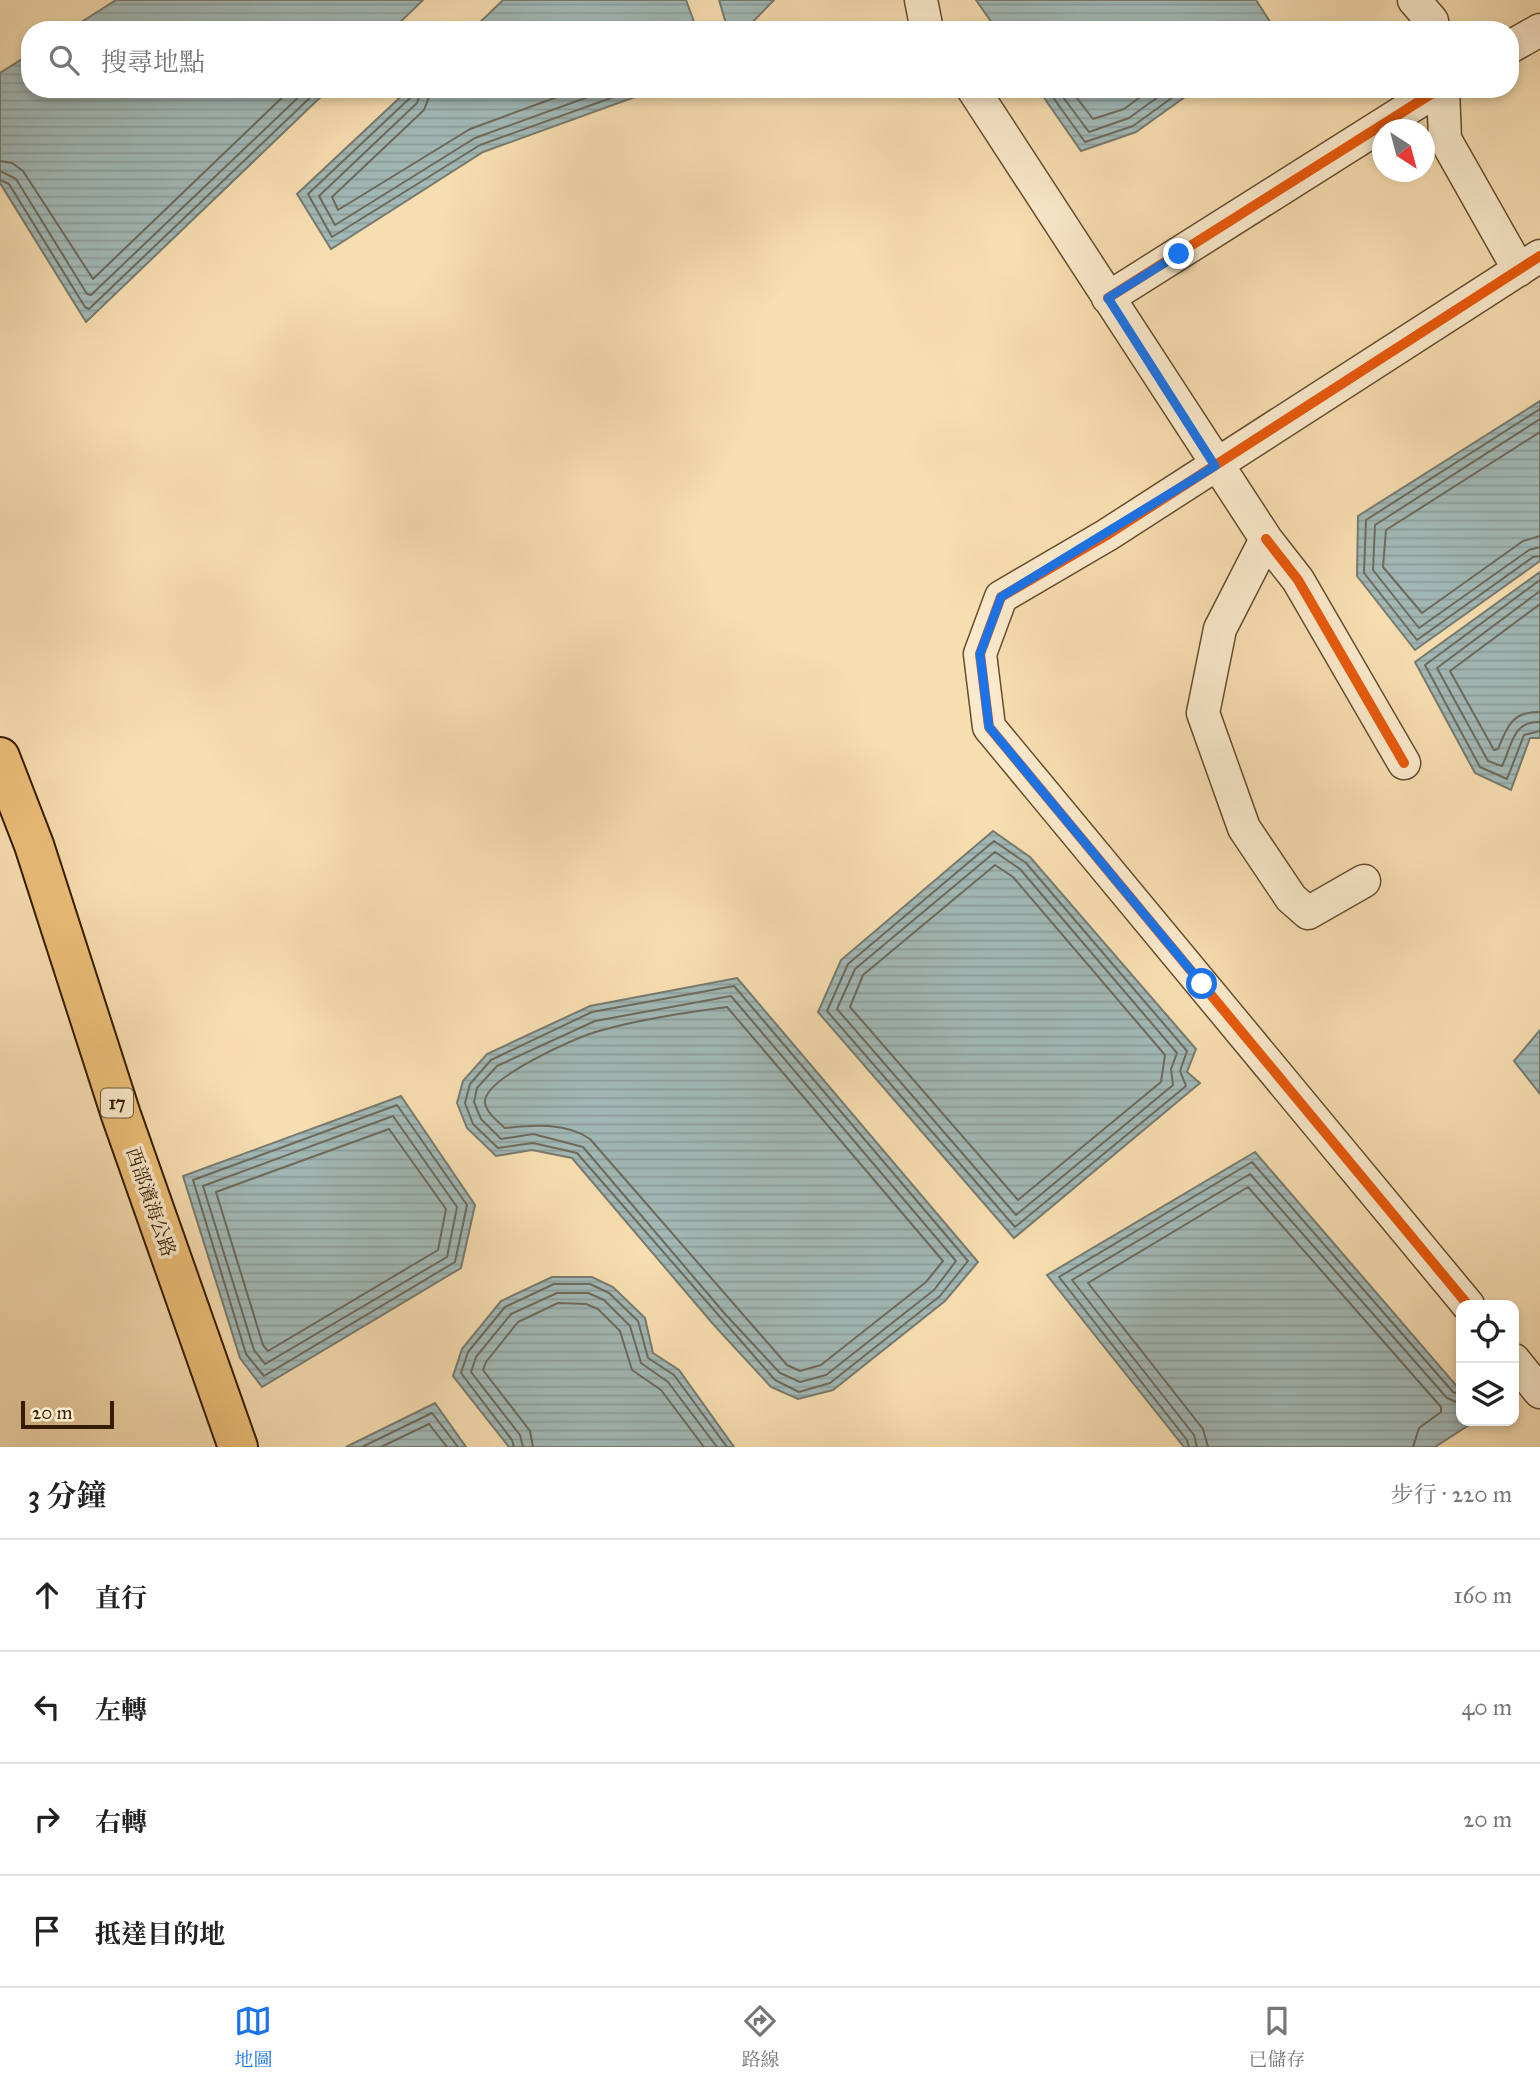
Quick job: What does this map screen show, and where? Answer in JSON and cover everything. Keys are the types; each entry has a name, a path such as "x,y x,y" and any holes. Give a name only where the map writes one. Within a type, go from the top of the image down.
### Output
{"main road":[{"name":"西部濱海公路","path":"0,757 34,845 121,1115 237,1447"}],"street":[{"path":"921,0 925,21"},
{"path":"1414,0 1432,21"},
{"path":"1519,42 1540,30"},
{"path":"979,98 1215,466 1298,580 1404,763"},
{"path":"1108,298 1427,98"},
{"path":"1442,98 1445,138 1530,263 1215,466 1001,597 980,654 989,727 1464,1300"},
{"path":"1266,539 1220,629 1203,713 1244,828 1292,898 1308,914 1364,881"},
{"path":"1516,1363 1540,1392"}],"water":[{"path":"116,0 423,0 401,21 83,21"},
{"path":"503,0 686,0 694,21 481,21"},
{"path":"719,0 774,0 754,21 725,21"},
{"path":"976,0 1256,0 1270,21 991,21"},
{"path":"21,60 21,98 320,98 86,322 0,183 0,73"},
{"path":"399,98 632,98 483,152 331,249 297,194"},
{"path":"1044,98 1183,98 1136,132 1081,151"},
{"path":"1540,401 1540,561 1415,650 1357,576 1358,516"},
{"path":"1540,572 1540,738 1530,738 1511,790 1475,773 1415,662"},
{"path":"993,831 1030,857 1196,1049 1187,1072 1200,1083 1014,1238 818,1012 841,960"},
{"path":"737,978 978,1262 945,1301 833,1390 798,1399 771,1387 713,1324 572,1158 532,1150 496,1156 467,1128 457,1103 463,1081 487,1054 590,1006"},
{"path":"1540,1030 1540,1094 1514,1061"},
{"path":"401,1096 475,1205 461,1268 262,1387 240,1358 183,1176"},
{"path":"1255,1152 1456,1385 1456,1426 1467,1426 1435,1447 1184,1447 1047,1275"},
{"path":"552,1277 592,1277 613,1287 645,1318 653,1353 679,1370 734,1447 509,1447 453,1376 462,1349 501,1301"},
{"path":"435,1403 466,1447 346,1447"}],"cycle path":[{"path":"1108,298 1425,98"},
{"path":"1464,1300 989,727 980,654 1001,597 1107,535 1540,256"},
{"path":"1266,539 1298,580 1404,763"}],"route":[{"path":"1179,254 1108,298 1215,466 1107,535 1001,597 980,654 989,727 1202,984"}]}
